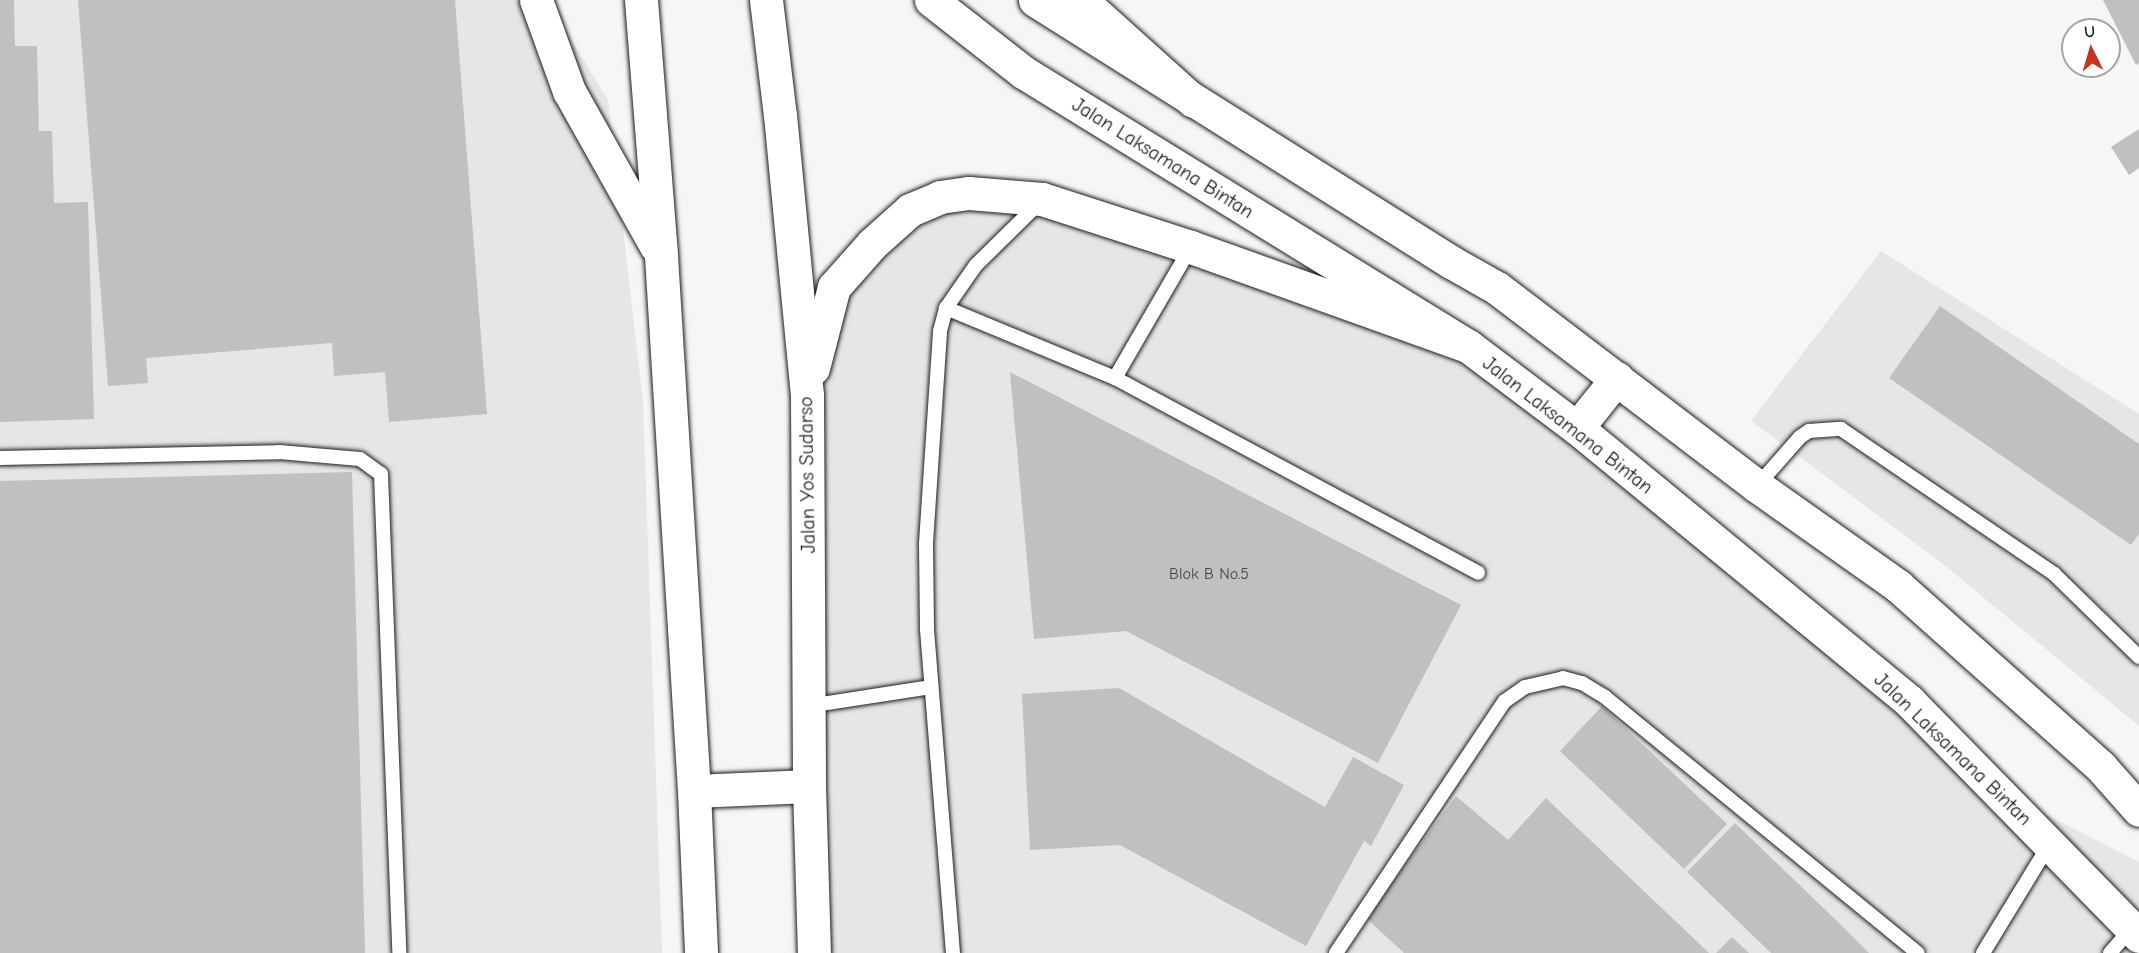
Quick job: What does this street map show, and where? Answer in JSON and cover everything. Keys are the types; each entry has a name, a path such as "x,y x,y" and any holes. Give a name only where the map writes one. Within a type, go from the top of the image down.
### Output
{"main road":[{"path":"536,0 568,91 661,256"},
{"path":"641,0 661,256 694,791 700,953"},
{"name":"Jalan Yos Sudarso","path":"766,0 780,115 807,395 809,786 814,953"},
{"name":"Jalan Laksamana Bintan","path":"931,0 1023,72 1468,346 1577,428 1909,701 2135,932"},
{"path":"1035,0 1451,262 1497,288 1757,486 1898,586 2101,767 2139,810"},
{"path":"1081,0 1193,101"},
{"path":"807,395 834,287 872,244 910,210 940,197 969,193 1042,199 1191,246 1468,346"},
{"path":"1577,428 1617,378"},
{"path":"694,791 809,786"}],"lane":[{"path":"953,953 931,687 926,543 940,331 946,308 976,265 1042,199"},
{"path":"1115,378 1191,246"},
{"path":"946,308 1115,378 1478,573"},
{"path":"1757,486 1800,437 1809,431 1841,429 2054,574 2139,657"},
{"path":"0,458 279,452 360,459 381,474 399,953"},
{"path":"1336,953 1505,701 1525,687 1563,678 1582,683 1605,697 1918,953"},
{"path":"808,706 931,687"},
{"path":"1983,953 2050,843"},
{"path":"2110,953 2135,932"}],"shaded area":[{"path":"0,0 547,0 608,100 643,401 662,953 0,953"},
{"path":"972,195 1468,346 2020,801 2139,862 2139,953 819,953 807,395 838,291 915,212"},
{"path":"1881,251 2139,414 2139,726 1943,564 1751,421"}],"building":[{"path":"0,0 14,0 15,46 37,46 39,131 52,131 54,203 88,202 94,419 0,422"},
{"path":"78,0 455,0 487,414 389,422 385,372 334,376 332,343 146,358 148,383 108,386"},
{"path":"2103,0 2139,0 2139,63 2136,65 2121,35 2121,18 2112,18"},
{"path":"2139,129 2139,168 2129,175 2111,147"},
{"path":"1940,306 2139,444 2139,534 2131,545 1889,378"},
{"path":"1010,372 1461,605 1378,763 1126,631 1034,639"},
{"path":"352,472 365,953 0,953 0,481"},
{"path":"1119,688 1325,807 1353,757 1404,785 1371,846 1364,841 1306,946 1120,845 1030,850 1022,694"},
{"path":"1602,706 1727,824 1684,869 1560,751"},
{"path":"1456,796 1508,840 1546,798 1709,953 1404,953 1366,918"},
{"path":"1735,823 1869,953 1771,953 1687,872"},
{"path":"1732,937 1749,953 1716,953"}]}
